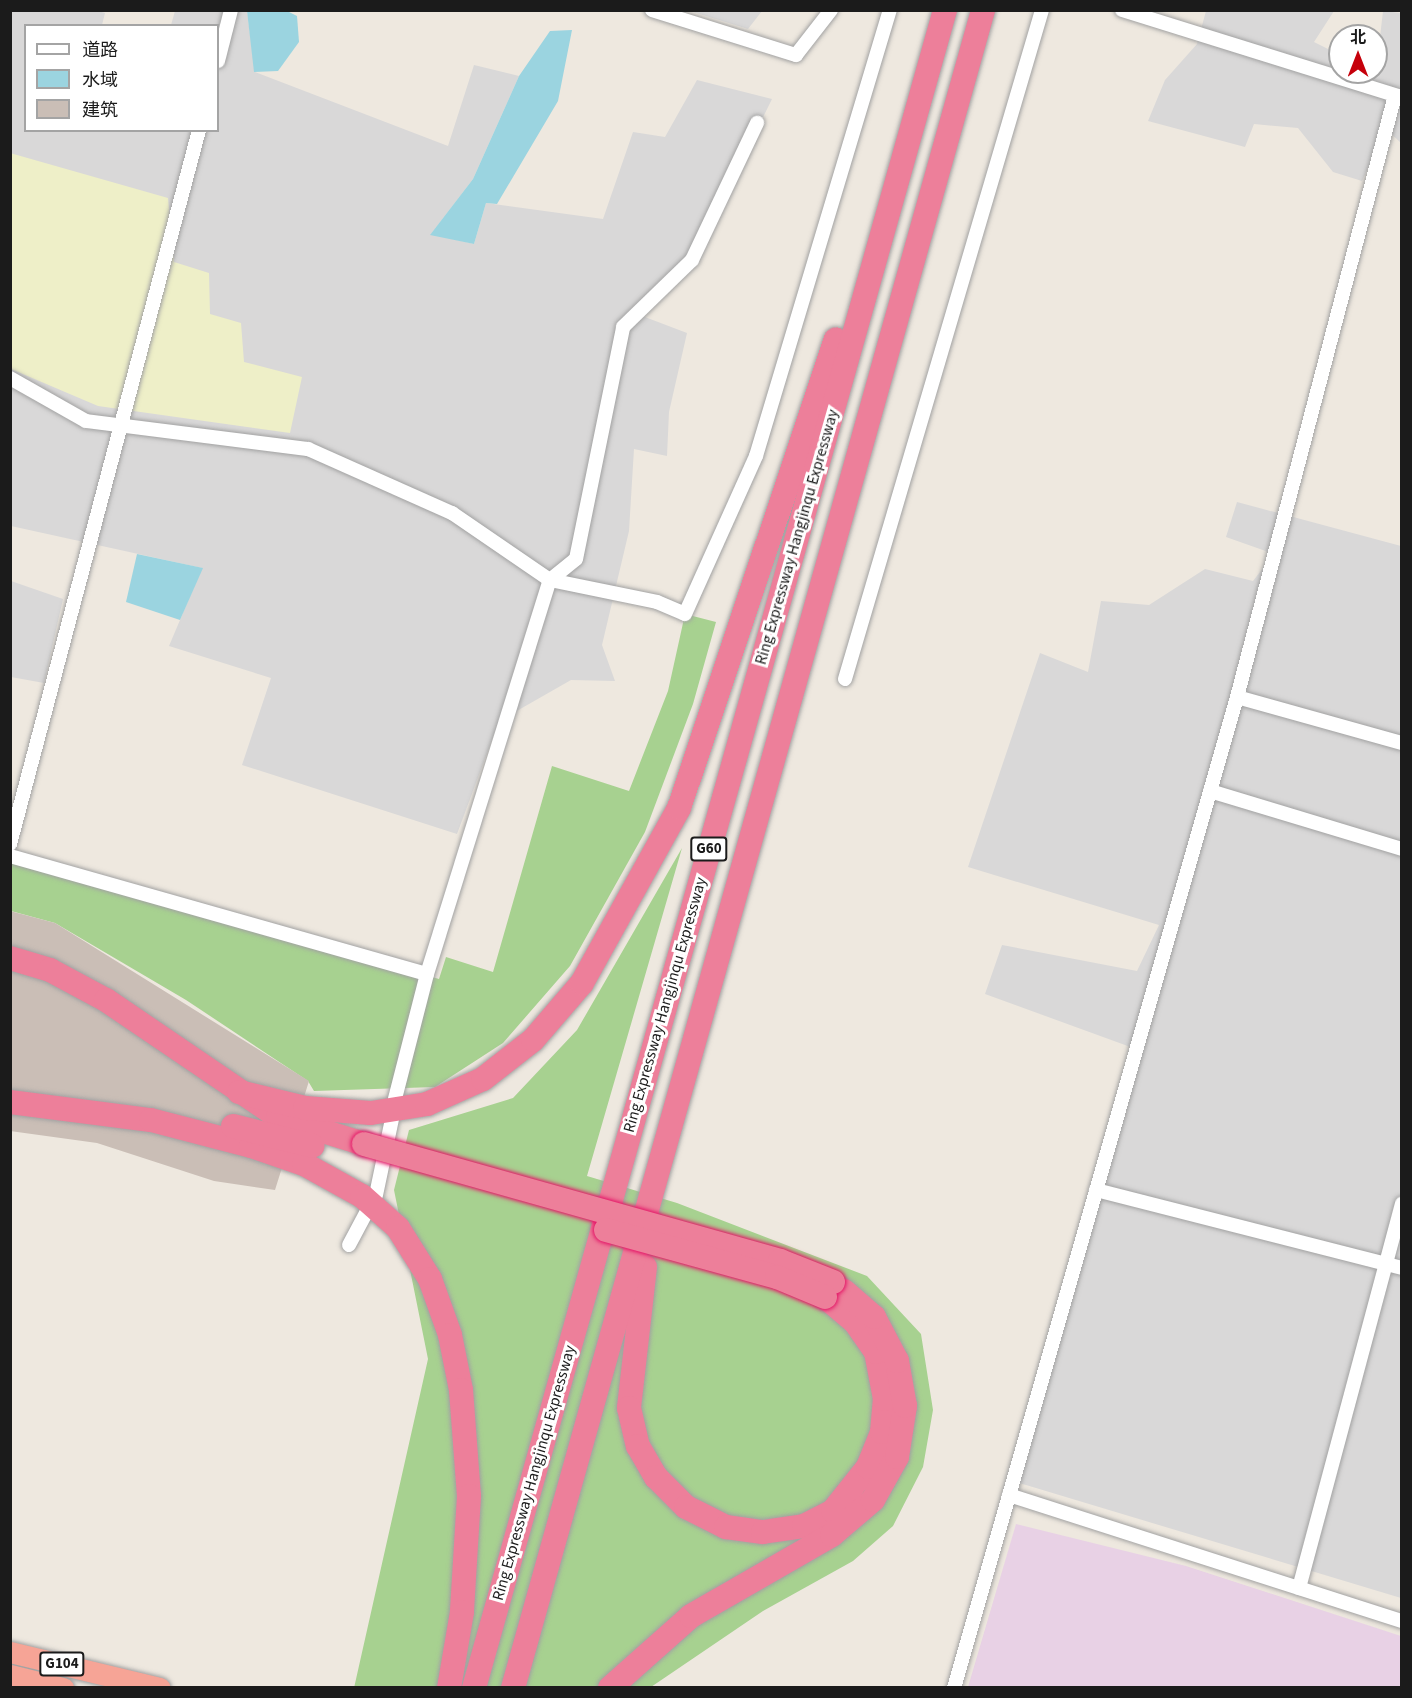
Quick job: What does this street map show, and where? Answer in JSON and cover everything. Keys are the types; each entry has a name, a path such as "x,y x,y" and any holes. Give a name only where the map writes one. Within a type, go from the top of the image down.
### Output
{"highway":[{"name":"Ring Expressway Hangjinqu Expressway","path":"474,1688 945,10"},
{"name":"G60","path":"513,1688 658,1177 983,10"},
{"path":"239,1092 305,1108 371,1113 427,1104 483,1079 533,1040 582,983 679,808 928,74"},
{"path":"10,958 50,970 106,1000 239,1092 290,1122 360,1151"},
{"path":"10,1102 151,1120 304,1164 362,1196 398,1228 430,1280 450,1335 461,1390 469,1496 462,1612 449,1688"},
{"path":"151,1120 190,1116 360,1151 780,1261 874,1317 897,1361 905,1406 897,1457 873,1500 832,1535 691,1616 610,1688"},
{"path":"658,1177 629,1408 638,1446 656,1477 686,1507 726,1527 763,1532 804,1526 849,1495 882,1432 885,1399 876,1352 829,1289"},
{"name":"G104","path":"10,1645 54,1662"},
{"name":"G104","path":"10,1652 160,1688"},
{"name":"G104","path":"10,1677 54,1685"}],"street":[{"path":"219,57 231,10"},
{"path":"652,10 796,55 831,10"},
{"path":"10,378 86,421 308,449 452,513 550,580 657,602 685,614 756,456 890,10"},
{"path":"845,679 1042,10"},
{"path":"954,1688 1237,697 1398,96 1122,10"},
{"path":"396,1099 427,974 550,580 576,559 623,327 692,260 757,123"},
{"path":"10,844 198,132"},
{"path":"1237,697 1401,743"},
{"path":"1210,790 1401,849"},
{"path":"10,856 427,974"},
{"path":"376,1195 392,1119"},
{"path":"1096,1190 1401,1268"},
{"path":"1299,1588 1401,1204"},
{"path":"349,1245 366,1213"},
{"path":"1009,1495 1401,1621"}],"shaded area":[{"path":"95,10 105,13 102,24 24,24 24,132 219,132 219,24 171,24 175,11 247,11 255,72 448,146 474,65 519,76 473,179 431,234 474,244 486,203 603,219 633,132 665,137 697,80 772,99 692,260 637,314 687,333 669,412 667,456 634,449 629,531 602,645 615,681 571,680 499,721 457,834 242,765 271,678 169,646 202,568 11,526 11,11"},
{"path":"690,11 762,11 748,29"},
{"path":"1206,11 1334,11 1314,42 1328,49 1328,84 1388,84 1388,24 1382,24 1383,11 1401,13 1401,143 1386,129 1362,181 1333,172 1298,128 1254,124 1245,147 1148,121 1165,80 1197,44"},
{"path":"1237,502 1401,546 1401,1598 1013,1481 1136,1049 985,994 1002,945 1137,971 1159,925 968,867 1040,653 1088,672 1101,601 1149,605 1205,569 1253,581 1274,554 1226,537"},
{"path":"11,581 63,599 44,683 11,677"},
{"path":"1016,1524 1186,1566 1401,1636 1401,1687 968,1687"}],"green space":[{"path":"10,153 168,198 174,262 209,273 210,314 241,323 244,362 302,377 290,433 98,406 11,369"},
{"path":"685,614 716,622 693,704 645,832 570,966 503,1043 435,1087 314,1091 308,1081 186,1000 55,923 11,911 10,858 439,979 446,957 493,972 552,766 629,791 668,691"},
{"path":"682,848 587,1176 677,1203 867,1276 921,1334 933,1410 923,1467 893,1526 853,1561 763,1611 651,1687 354,1688 428,1359 394,1190 409,1130 513,1098 577,1030"}],"water":[{"path":"247,11 287,11 297,16 299,42 278,71 254,72"},
{"path":"572,30 558,101 497,204 486,203 474,244 430,235 473,179 519,76 550,31"},
{"path":"137,554 203,568 180,620 126,602"}],"building":[{"path":"10,911 55,923 309,1081 275,1190 214,1181 97,1143 10,1131"}]}
